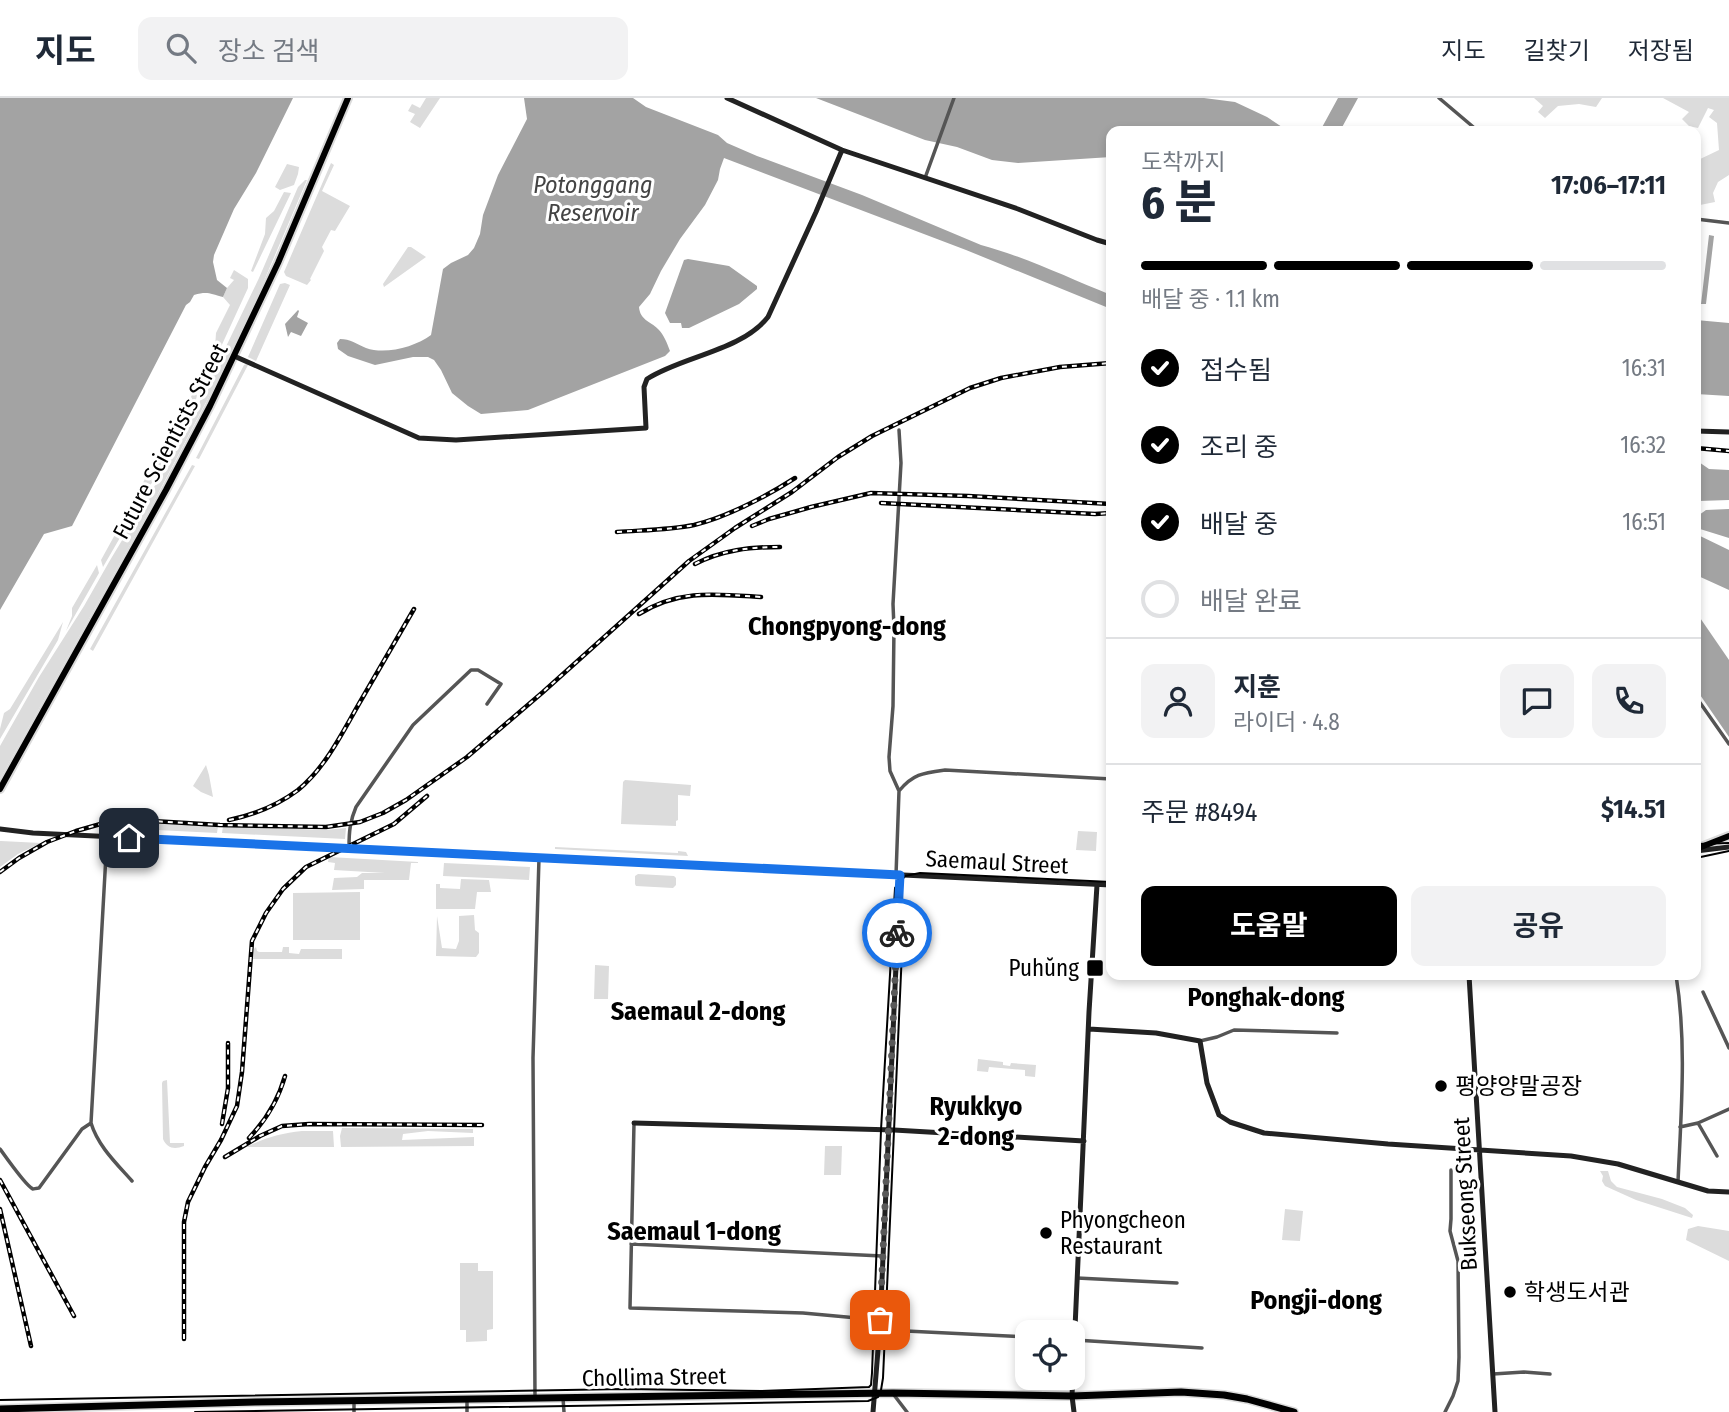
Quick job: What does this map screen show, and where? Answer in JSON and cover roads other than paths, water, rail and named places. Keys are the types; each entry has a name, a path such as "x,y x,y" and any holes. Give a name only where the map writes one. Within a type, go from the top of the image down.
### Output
{"highway":[{"name":"Chollima Street","path":"0,1408 255,1406 354,1401 876,1393 1072,1396 1181,1392 1247,1399 1294,1412"}],"main road":[{"name":"Future Scientists Street","path":"0,789 166,490 234,356 278,263 348,98"},
{"path":"727,98 842,150 1018,209 1106,243"},
{"path":"234,356 419,438 456,440 646,428 644,387 647,379 743,338 761,325 773,306 842,150"},
{"path":"1701,431 1729,432"},
{"name":"Saemaul Street","path":"0,829 33,833 1106,886"},
{"path":"1701,848 1729,836"},
{"path":"1701,850 1729,847"},
{"path":"873,1412 889,1129 898,875"},
{"path":"1075,1320 1097,885"},
{"name":"Bukseong Street","path":"1469,980 1495,1412"},
{"path":"1089,1029 1156,1033 1200,1041 1207,1083 1219,1115 1230,1122 1273,1135 1571,1156 1618,1164 1709,1191 1729,1192"},
{"path":"634,1122 889,1129 1084,1141"},
{"path":"1072,1390 1074,1412"}],"street":[{"path":"925,177 954,98"},
{"path":"1439,98 1472,126"},
{"path":"1701,220 1729,223"},
{"path":"898,875 898,792 890,771 889,757 893,706 893,604 901,463 899,430"},
{"path":"349,849 349,828 356,807 413,725 471,670 478,670 501,684 487,704"},
{"path":"1701,704 1729,744"},
{"path":"898,792 908,780 918,775 945,770 1106,779"},
{"path":"107,836 91,1123 109,1155 132,1181"},
{"path":"535,1398 533,1058 539,858"},
{"path":"1677,980 1681,1003 1683,1059 1678,1183"},
{"path":"1703,992 1729,1048"},
{"path":"1200,1041 1234,1030 1337,1033"},
{"path":"1680,1128 1729,1109"},
{"path":"634,1122 630,1308 803,1313 880,1320"},
{"path":"0,1149 33,1189 39,1188 82,1129 91,1123"},
{"path":"1698,1123 1717,1156"},
{"path":"1445,1412 1458,1381 1459,1357 1458,1261 1450,1231 1451,1170"},
{"path":"631,1244 883,1256"},
{"path":"1077,1278 1177,1283"},
{"path":"906,1331 1015,1336"},
{"path":"1085,1341 1202,1348"},
{"path":"1493,1374 1550,1374"},
{"path":"892,1393 908,1412"},
{"path":"563,1398 564,1412"},
{"path":"467,1399 467,1412"},
{"path":"354,1401 354,1412"}],"water":[{"path":"0,98 293,98 256,173 234,209 214,255 217,280 227,288 223,297 209,293 194,295 186,305 72,526 44,534 0,610"},
{"name":"Potonggang Reservoir","path":"524,98 633,98 646,107 718,135 727,143 757,156 1106,293 1106,307 966,250 724,158 718,180 705,205 680,239 650,294 639,307 643,318 658,329 665,339 670,351 665,356 528,410 481,414 452,393 441,370 434,360 428,357 413,357 375,365 348,356 338,349 337,343 340,339 382,351 408,346 431,335 443,269 468,255 474,248 498,175 527,119"},
{"path":"816,98 1204,98 1235,102 1280,126 1106,126 1106,157 1018,163 992,160 957,147 925,140"},
{"path":"1338,98 1358,98 1343,126 1323,126"},
{"path":"1709,235 1714,236 1706,304 1701,304"},
{"path":"684,260 729,266 757,286 757,289 739,304 689,328 682,328 681,323 670,323 665,313"},
{"path":"298,310 297,317 308,323 301,336 291,332 288,337 285,324"},
{"path":"1701,320 1729,323 1729,396 1701,394"},
{"path":"1701,463 1709,469 1729,470 1729,500 1701,501"},
{"path":"1729,509 1729,538 1701,529 1701,514 1706,510"},
{"path":"1701,536 1729,550 1729,590 1701,577"},
{"path":"1701,619 1729,660 1729,737 1701,696"}],"tram line":[{"path":"1701,844 1729,843"},
{"path":"1701,857 1729,851"},
{"path":"0,1400 624,1389 761,1391 869,1387 872,1373 881,1130 895,888 905,876 920,873 1106,882"},
{"path":"195,1412 868,1401 878,1397 883,1378 904,906"}],"railway":[{"path":"0,872 47,842 104,823 135,820 326,827 360,822 383,813 467,757 689,561 792,492 838,457 872,436 970,388 1001,378 1060,367 1106,363"},
{"path":"1701,448 1729,451"},
{"path":"617,532 694,525 746,505 795,478"},
{"path":"752,526 811,507 871,493 1106,504"},
{"path":"881,503 1106,513"},
{"path":"695,564 736,550 780,547"},
{"path":"639,614 669,600 683,597 713,594 761,597"},
{"path":"229,820 282,800 298,790 317,771 340,737 414,609"},
{"path":"184,1339 184,1222 188,1202 237,1106 252,941 266,913 283,889 306,867 394,824 427,796"},
{"path":"222,1124 228,1088 228,1043"},
{"path":"249,1138 271,1110 285,1076"},
{"path":"225,1157 282,1126 482,1125"},
{"path":"0,1180 74,1316"},
{"path":"0,1209 31,1346"}],"place":[{"name":"Puhŭng","path":"1095,968"},
{"name":"평양양말공장","path":"1441,1086"},
{"name":"Phyongcheon Restaurant","path":"1046,1233"},
{"name":"학생도서관","path":"1510,1292"}],"district":[{"name":"Chongpyong-dong","path":"847,626"},
{"name":"Ponghak-dong","path":"1266,997"},
{"name":"Saemaul 2-dong","path":"698,1011"},
{"name":"Ryukkyo 2-dong","path":"976,1121"},
{"name":"Saemaul 1-dong","path":"694,1231"},
{"name":"Pongji-dong","path":"1316,1300"}]}
